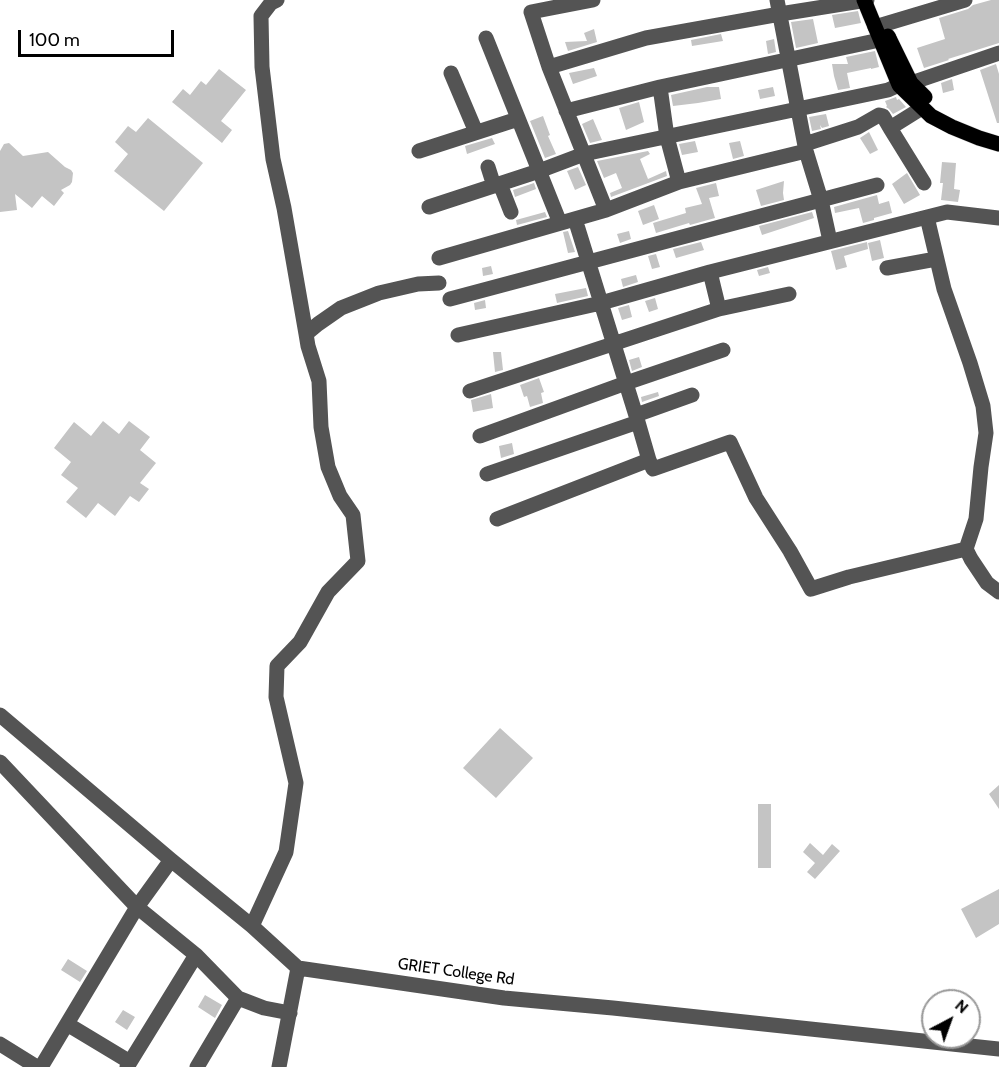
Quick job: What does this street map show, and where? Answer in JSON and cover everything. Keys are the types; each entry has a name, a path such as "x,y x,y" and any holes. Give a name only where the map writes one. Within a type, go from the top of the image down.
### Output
{"main road":[{"path":"865,0 905,84 922,108 931,116 952,127 999,144"},
{"path":"873,0 882,33"},
{"path":"905,84 957,120 985,132 999,135"}],"street":[{"path":"252,926 286,852 296,783 276,697 277,666 300,642 328,592 358,561 353,515 340,496 328,467 321,427 319,381 308,346 273,159 262,67 261,16 271,3 277,0"},
{"path":"593,0 531,12 549,67 606,210"},
{"path":"549,67 646,38 779,7 865,0"},
{"path":"566,111 660,87 789,59 882,33 965,0"},
{"path":"779,7 805,148 821,200 830,241"},
{"path":"486,38 539,171 568,221 588,262 652,469 730,442 756,498 811,589 966,549"},
{"path":"429,207 584,154 878,92 999,53"},
{"path":"451,73 476,132"},
{"path":"660,87 667,137 679,182"},
{"path":"890,128 922,108"},
{"path":"439,258 606,210 679,182 805,148 858,127 879,115 883,116 924,183"},
{"path":"419,151 518,119"},
{"path":"488,166 511,212"},
{"path":"450,299 877,184"},
{"path":"458,335 601,303 710,272 947,212 999,218"},
{"path":"927,217 944,289 983,406 986,433 976,519 966,549 987,583 999,592"},
{"path":"887,267 936,259"},
{"path":"710,272 719,309"},
{"path":"306,333 341,308 380,293 418,284 439,284"},
{"path":"470,391 719,309 789,294"},
{"path":"480,436 723,350"},
{"path":"487,474 637,419 692,395"},
{"path":"496,519 649,460"},
{"path":"0,715 252,926 298,968 279,1067"},
{"path":"0,762 137,907 196,955 238,998 264,1008 290,1013"},
{"path":"0,1044 39,1067 137,907 171,860"},
{"path":"66,1024 129,1064 196,955"},
{"name":"GRIET College Rd","path":"298,968 504,998 999,1049"},
{"path":"197,1067 238,998"}],"building":[{"path":"991,0 999,0 999,43 924,68 917,48 945,39 939,18"},
{"path":"858,11 861,23 835,28 832,15"},
{"path":"813,19 818,43 796,48 791,22"},
{"path":"594,29 597,42 568,51 565,42 587,41 584,33"},
{"path":"721,34 723,41 692,46 691,40"},
{"path":"774,39 776,52 768,54 766,41"},
{"path":"875,51 879,67 847,73 850,88 838,90 832,64 848,64 846,57"},
{"path":"996,64 999,74 999,123 997,123 980,70"},
{"path":"594,68 597,76 573,84 569,73"},
{"path":"219,69 246,90 221,121 232,130 222,143 172,102 183,89 190,95 201,81 206,85"},
{"path":"952,79 954,90 943,93 941,83"},
{"path":"707,87 719,87 721,99 673,106 671,95"},
{"path":"773,87 775,96 760,99 758,90"},
{"path":"896,97 906,107 893,114 886,107 885,101"},
{"path":"639,102 644,122 626,130 619,108"},
{"path":"826,114 829,126 822,128 820,125 821,129 812,131 809,117"},
{"path":"543,116 556,154 545,158 530,121"},
{"path":"148,118 203,163 164,211 114,171 128,154 115,142 128,126 136,132"},
{"path":"593,119 602,140 590,143 582,124"},
{"path":"869,132 878,150 870,154 860,138"},
{"path":"492,138 495,144 467,154 465,146"},
{"path":"695,141 698,152 682,155 679,144"},
{"path":"740,141 744,156 733,159 729,143"},
{"path":"9,143 23,156 48,152 71,170 72,182 61,190 64,193 54,206 42,196 32,208 15,194 17,210 0,212 0,151 4,144"},
{"path":"648,151 650,154 640,159 648,179 666,171 667,176 611,197 610,193 622,188 616,173 604,178 597,161"},
{"path":"942,162 956,163 954,189 960,190 958,202 941,200"},
{"path":"578,167 586,185 575,190 567,171"},
{"path":"907,173 920,195 904,204 892,184"},
{"path":"784,181 784,200 761,206 756,190"},
{"path":"534,183 536,189 515,197 513,190"},
{"path":"716,183 719,196 709,198 715,218 656,233 653,223 686,213 685,208 702,204 696,188"},
{"path":"877,195 879,204 889,201 892,213 863,223 859,208 835,213 834,207"},
{"path":"654,205 659,219 643,225 638,211"},
{"path":"545,212 547,217 517,225 516,220"},
{"path":"812,212 814,218 762,235 759,226"},
{"path":"568,231 575,252 568,253 563,232"},
{"path":"629,231 631,239 620,243 617,234"},
{"path":"880,240 884,258 872,261 868,243"},
{"path":"701,242 704,250 676,258 673,249"},
{"path":"867,242 868,249 844,256 847,267 836,270 831,251"},
{"path":"656,254 660,267 652,269 648,256"},
{"path":"491,266 493,274 483,276 482,268"},
{"path":"768,267 770,273 759,276 757,270"},
{"path":"636,275 638,282 623,287 621,279"},
{"path":"586,288 588,296 557,303 555,294"},
{"path":"655,298 658,309 649,312 645,301"},
{"path":"485,300 486,308 475,310 474,303"},
{"path":"629,305 632,317 622,320 618,308"},
{"path":"493,352 501,352 503,370 495,372"},
{"path":"639,357 642,367 632,371 629,360"},
{"path":"539,378 544,392 541,393 543,403 530,407 527,396 524,397 520,385"},
{"path":"658,392 659,396 642,402 641,397"},
{"path":"491,394 493,408 473,412 471,400"},
{"path":"103,421 119,434 129,421 150,437 140,450 156,463 140,483 149,489 139,502 130,496 115,516 98,503 86,518 66,502 78,488 61,475 71,462 54,448 74,422 91,436"},
{"path":"512,443 514,454 501,458 499,446"},
{"path":"500,728 533,758 496,798 463,768"},
{"path":"999,785 999,809 989,794"},
{"path":"758,804 771,804 771,868 758,868"},
{"path":"810,843 823,855 832,844 840,851 815,879 807,872 815,863 803,852"},
{"path":"999,889 999,924 976,938 961,909"},
{"path":"68,959 87,971 80,982 61,970"},
{"path":"205,995 222,1005 215,1018 198,1007"},
{"path":"123,1010 135,1017 127,1030 115,1022"}]}
